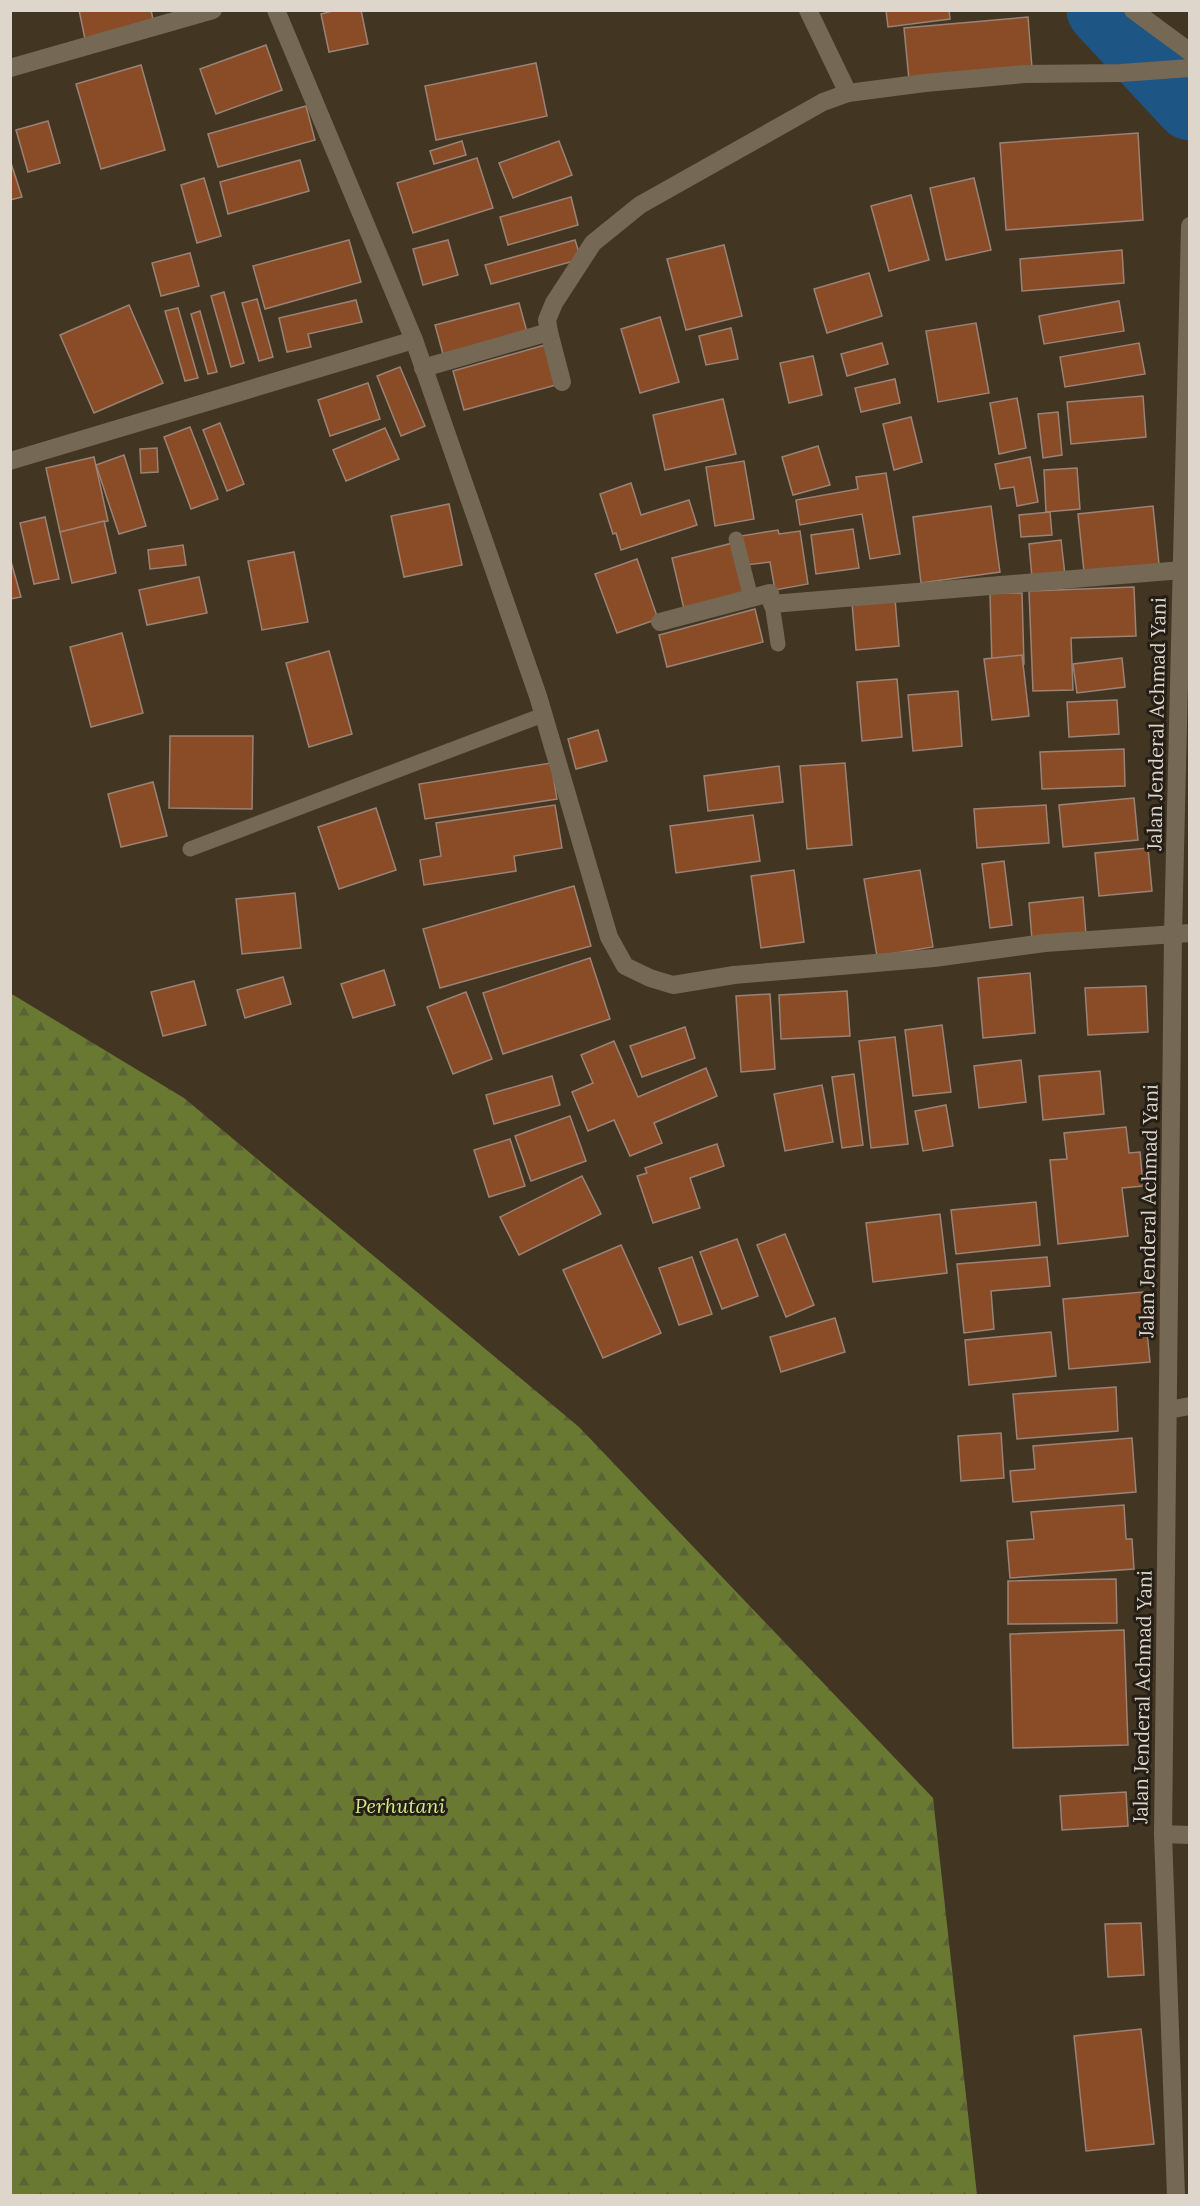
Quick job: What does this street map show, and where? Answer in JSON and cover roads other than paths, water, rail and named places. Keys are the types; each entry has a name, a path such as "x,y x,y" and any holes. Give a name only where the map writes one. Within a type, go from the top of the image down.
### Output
{"street":[{"path":"10,68 213,10"},
{"path":"276,10 414,340 505,599 543,715 609,937 625,966 650,978 673,985 734,975 934,958 1045,943 1181,934"},
{"path":"808,10 848,93"},
{"path":"1133,10 1190,52"},
{"path":"562,382 548,320 554,303 593,243 640,206 823,102 848,93 925,83 1025,74 1121,73 1190,68"},
{"name":"Jalan Jenderal Achmad Yani","path":"1176,2196 1163,1834 1168,1410 1181,934 1184,722 1182,570 1186,525 1190,226"},
{"path":"423,368 549,332"},
{"path":"10,461 414,340"},
{"path":"660,622 770,593 772,604 1182,570"},
{"path":"1168,1410 1190,1406"},
{"path":"1163,1834 1190,1835"}],"lane":[{"path":"736,539 751,598"},
{"path":"772,604 778,644"},
{"path":"190,849 543,715"}],"waterway":[{"path":"1101,10 1190,106"}],"park label":[{"name":"Perhutani","path":"400,1805"}]}
